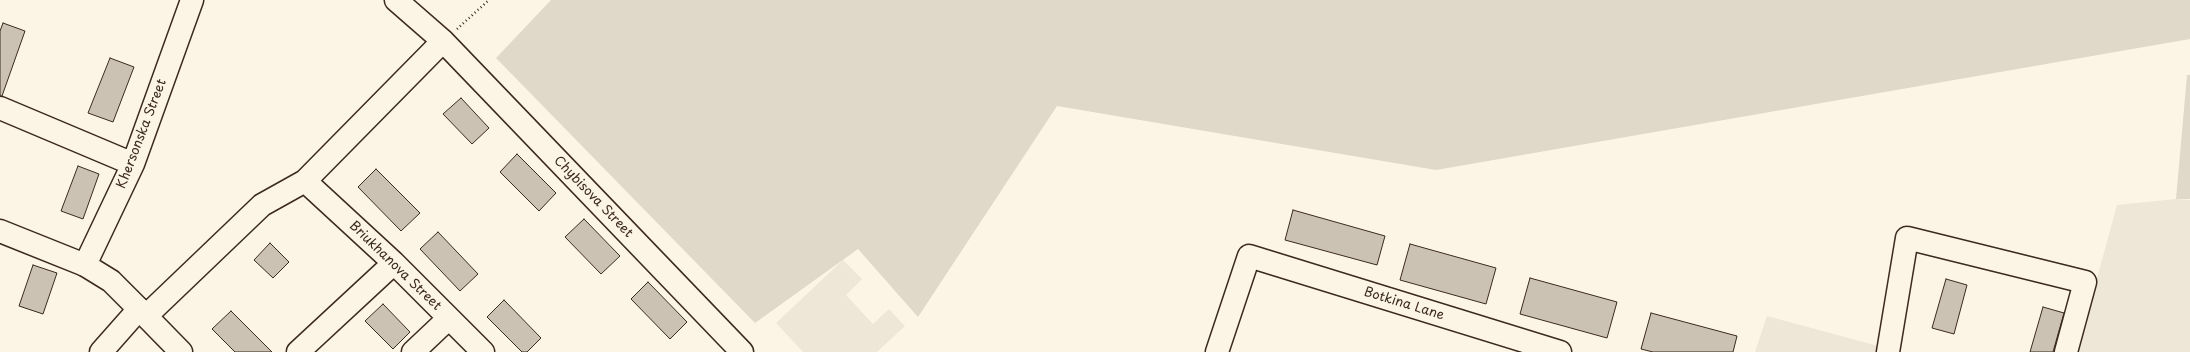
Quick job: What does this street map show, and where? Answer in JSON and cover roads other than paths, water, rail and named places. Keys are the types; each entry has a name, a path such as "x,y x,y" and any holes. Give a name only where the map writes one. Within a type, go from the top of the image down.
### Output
{"street":[{"name":"Khersonska Street","path":"85,265 133,164 192,0"},
{"name":"Chybisova Street","path":"396,0 444,41 742,352"},
{"path":"101,352 143,312 262,205 305,181 444,41"},
{"path":"0,108 133,164"},
{"name":"Briukhanova Street","path":"305,181 394,263 483,352"},
{"path":"0,231 85,265 111,281 181,352"},
{"path":"1888,352 1907,238 2085,282 2066,352"},
{"name":"Botkina Lane","path":"1217,352 1249,256 1560,352"},
{"path":"298,352 394,263"},
{"path":"414,352 449,318"}]}
